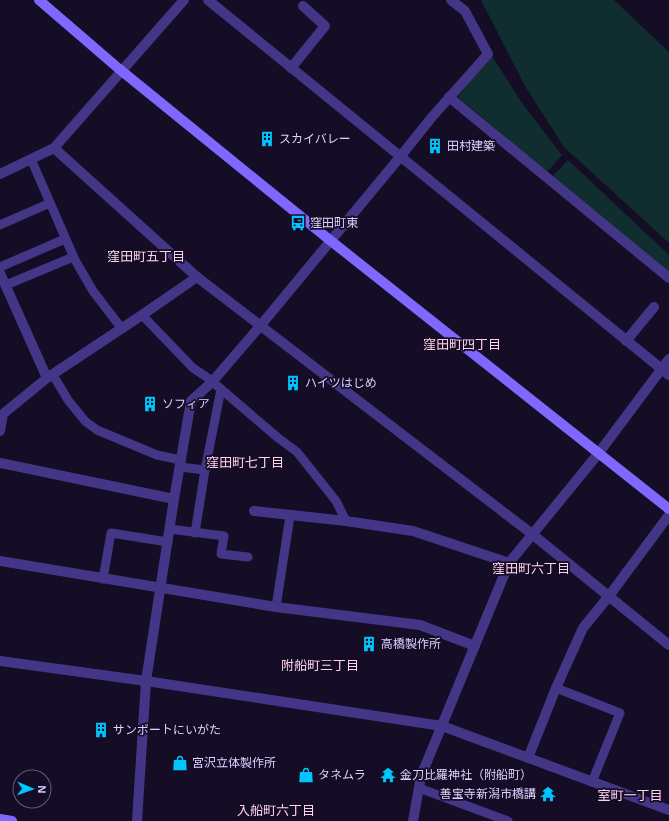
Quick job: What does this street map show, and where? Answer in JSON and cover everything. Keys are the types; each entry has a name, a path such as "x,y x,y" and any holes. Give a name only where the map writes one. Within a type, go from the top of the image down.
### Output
{"street":[{"path":"39,0 121,71 331,241 669,509"},
{"path":"0,174 54,148 184,0"},
{"path":"208,0 669,375"},
{"path":"138,821 146,681 174,499 191,402 212,382 261,325 432,117 488,54 465,11 451,0"},
{"path":"292,68 325,26 303,6"},
{"path":"449,97 669,278"},
{"path":"54,148 196,277 261,325 532,534 609,596 668,640"},
{"path":"0,273 50,377"},
{"path":"0,431 2,413 50,377 196,277"},
{"path":"626,341 654,307"},
{"path":"413,821 421,776 509,563 598,454 669,359"},
{"path":"0,463 174,499"},
{"path":"254,511 346,521 414,531 509,563"},
{"path":"528,758 556,688 583,628 609,596 669,515"},
{"path":"0,561 276,608 420,625 475,646"},
{"path":"0,661 146,681 442,726 669,810"},
{"path":"0,819 12,821"}],"lane":[{"path":"32,159 74,257 92,291 122,329"},
{"path":"0,225 50,203"},
{"path":"0,267 65,238"},
{"path":"6,285 74,257"},
{"path":"142,315 193,368 221,389 277,437 297,452 336,501 346,521"},
{"path":"50,377 85,421 97,430 181,464 205,470"},
{"path":"195,532 205,470 221,389"},
{"path":"276,608 290,516"},
{"path":"170,529 224,536 221,554 248,557"},
{"path":"103,579 111,533 168,542"},
{"path":"556,688 620,713 592,782"},
{"path":"419,788 508,821"}],"green space":[{"path":"481,0 614,0 669,52 669,243 564,147 525,86"},
{"path":"490,53 522,103 562,155 547,172 458,97"},
{"path":"568,160 669,255 669,275 552,177"}],"place":[{"name":"スカイバレー","path":"267,139"},
{"name":"田村建築","path":"435,146"},
{"name":"窪田町東","path":"298,223"},
{"name":"ハイツはじめ","path":"293,383"},
{"name":"ソフィア","path":"150,404"},
{"name":"高橋製作所","path":"369,644"},
{"name":"サンポートにいがた","path":"101,730"},
{"name":"宮沢立体製作所","path":"180,763"},
{"name":"タネムラ","path":"306,775"},
{"name":"金刀比羅神社（附船町）","path":"388,775"},
{"name":"善宝寺新潟市橋講","path":"548,794"}],"district":[{"name":"窪田町五丁目","path":"146,256"},
{"name":"窪田町四丁目","path":"462,344"},
{"name":"窪田町七丁目","path":"245,462"},
{"name":"窪田町六丁目","path":"531,568"},
{"name":"附船町三丁目","path":"320,665"},
{"name":"室町一丁目","path":"630,795"},
{"name":"入船町六丁目","path":"276,810"}]}
